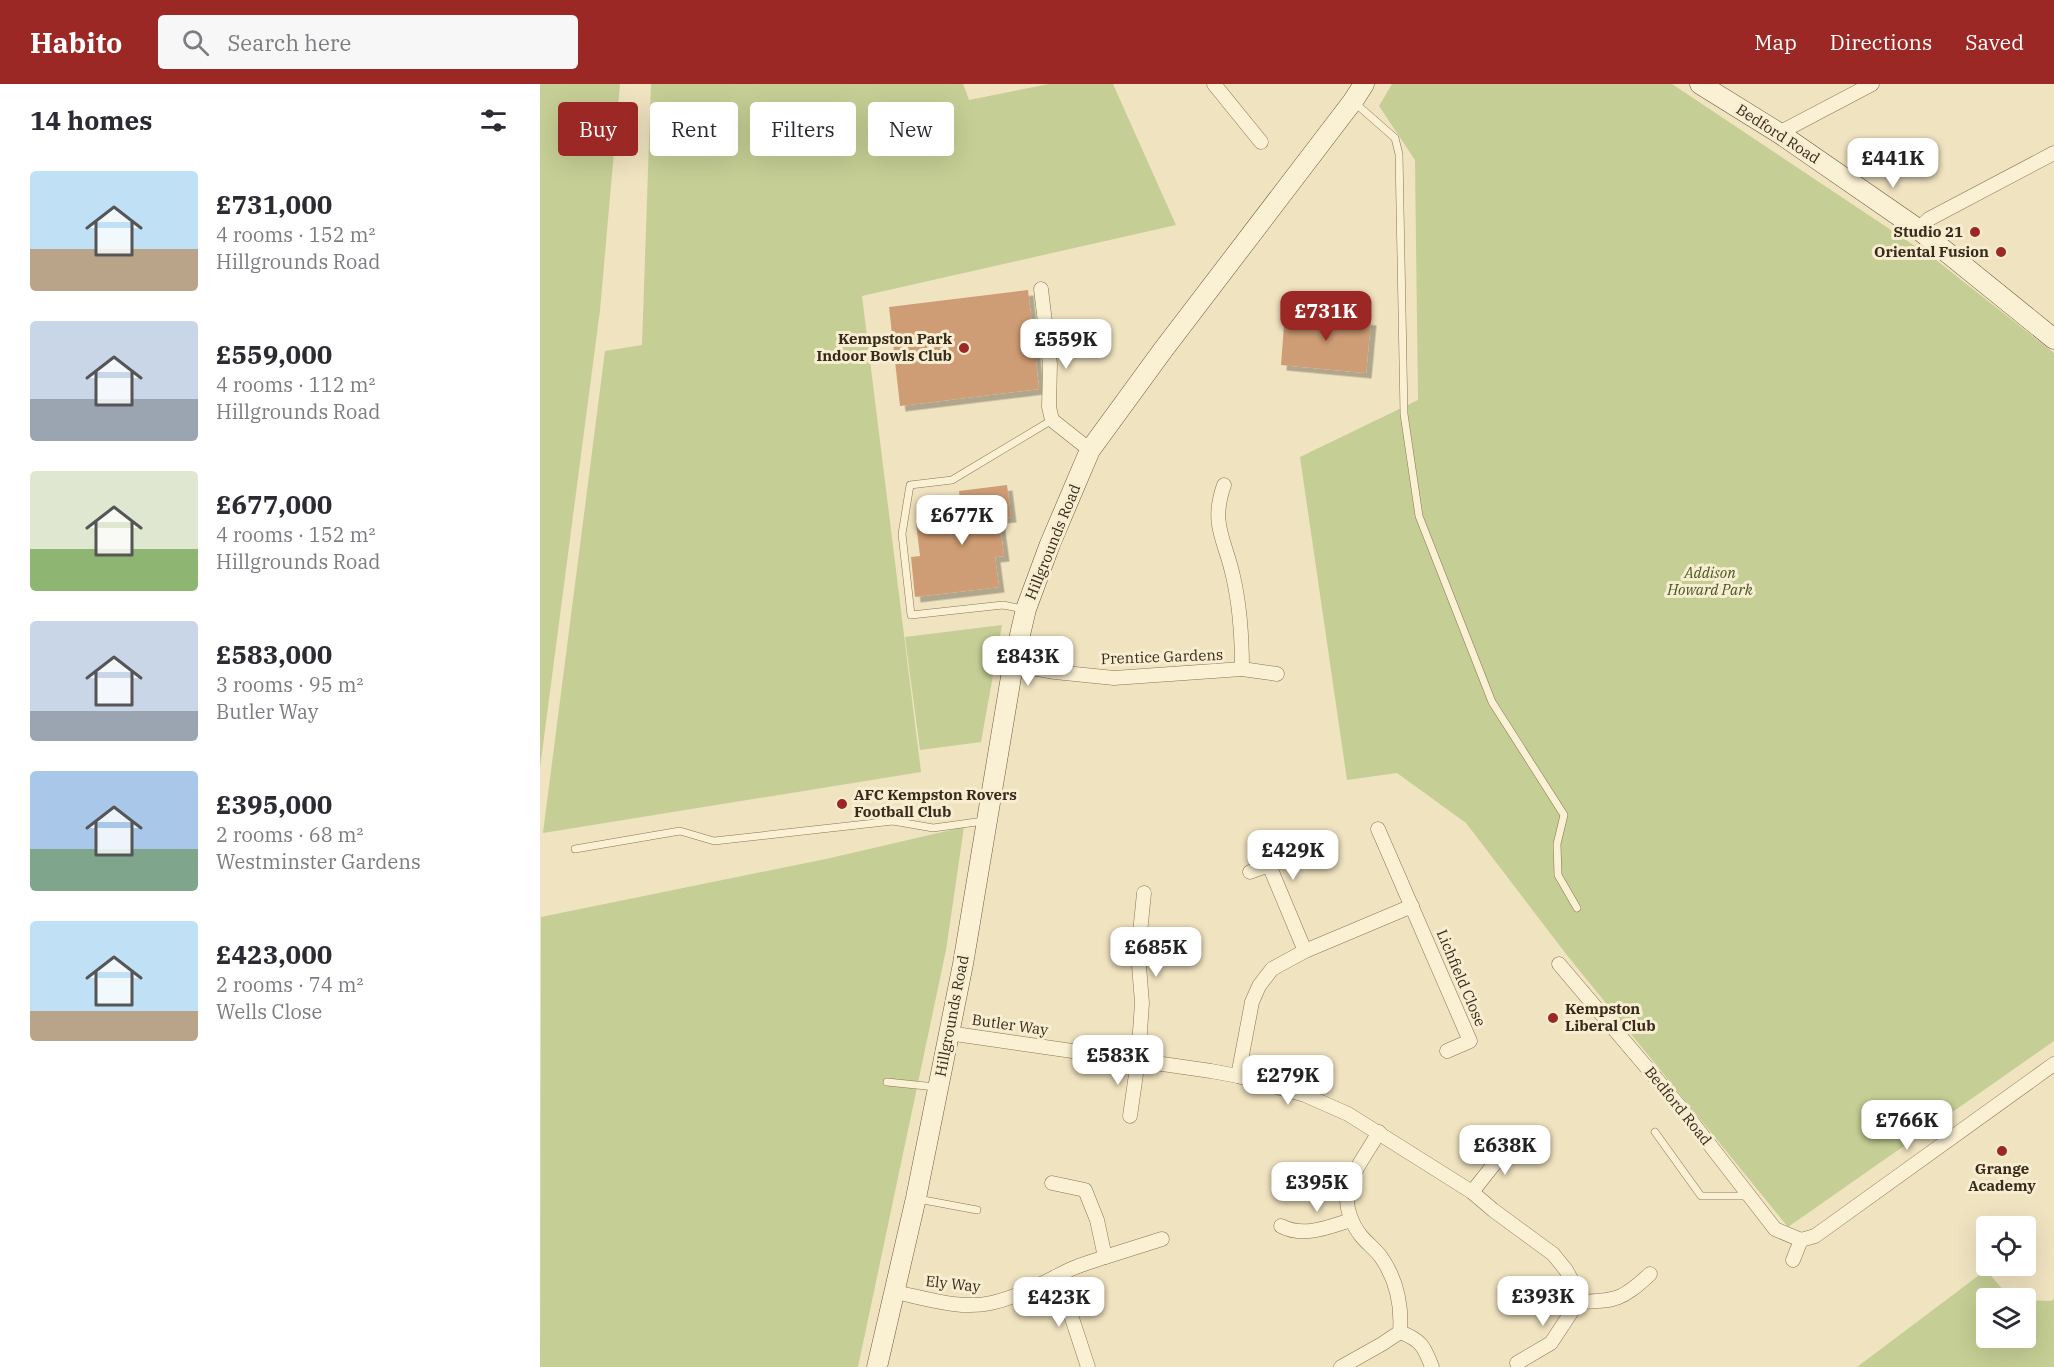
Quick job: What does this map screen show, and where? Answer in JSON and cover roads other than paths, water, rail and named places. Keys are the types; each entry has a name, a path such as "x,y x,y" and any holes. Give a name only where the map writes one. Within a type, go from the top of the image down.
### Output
{"street":[{"path":"1214,84 1261,142"},
{"name":"Hillgrounds Road","path":"876,1367 896,1292 939,1088 963,964 1013,665 1026,609 1050,544 1090,450 1364,84"},
{"name":"Bedford Road","path":"1700,84 1779,134 1918,229 2054,339"},
{"path":"1779,134 1872,84"},
{"path":"1918,229 1929,219 2054,153"},
{"path":"1041,289 1050,364 1049,407 1052,420 1090,450"},
{"name":"Prentice Gardens","path":"1224,485 1217,512 1219,531 1233,575 1240,620 1242,669"},
{"name":"Prentice Gardens","path":"1013,665 1114,678 1242,669 1277,674"},
{"name":"Lichfield Close","path":"1378,829 1470,1041 1447,1051"},
{"path":"1250,872 1269,865 1305,951"},
{"path":"1130,1116 1138,1060 1142,1003 1138,953 1144,893"},
{"path":"1238,1076 1252,1002 1259,986 1272,969 1305,951 1412,906"},
{"name":"Bedford Road","path":"1559,964 1682,1109 1775,1229 1801,1240"},
{"name":"Butler Way","path":"948,1033 1238,1076 1305,1095 1348,1114 1379,1132 1472,1192 1553,1254 1576,1288 1578,1302"},
{"path":"1793,1260 1801,1240 1815,1236 2054,1064"},
{"path":"1379,1132 1354,1176 1348,1191 1347,1205 1351,1220 1361,1236 1381,1256 1396,1285 1401,1313 1400,1332"},
{"path":"1472,1192 1495,1163 1529,1147"},
{"path":"1052,1184 1085,1190 1097,1220 1106,1257"},
{"path":"1288,1233 1310,1231 1351,1220"},
{"name":"Ely Way","path":"896,1292 969,1305 990,1304 1022,1293 1074,1268 1162,1239"},
{"path":"1517,1363 1551,1343 1578,1302 1609,1301 1631,1292 1650,1274"},
{"path":"1055,1278 1065,1297 1088,1367"},
{"path":"1341,1367 1400,1332"},
{"path":"1400,1332 1414,1337 1425,1348 1432,1367"}],"lane":[{"path":"1353,101 1395,138 1399,154 1404,414 1419,516 1492,702 1564,815 1557,844 1558,874 1577,908"},
{"path":"1026,609 1003,605 911,615 902,534 906,501 909,485 952,480 1052,420"},
{"path":"575,849 680,831 714,841 893,821 933,828 986,821"},
{"path":"887,1082 939,1088"},
{"path":"1655,1132 1701,1196 1750,1196"},
{"path":"916,1198 977,1210"}],"place":[{"name":"Studio 21","path":"1975,232"},
{"name":"Oriental Fusion","path":"2001,252"},
{"name":"Kempston Park Indoor Bowls Club","path":"964,348"},
{"name":"AFC Kempston Rovers Football Club","path":"842,804"},
{"name":"Kempston Liberal Club","path":"1553,1018"},
{"name":"Grange Academy","path":"2002,1151"}],"park label":[{"name":"Addison Howard Park","path":"1710,582"}]}
